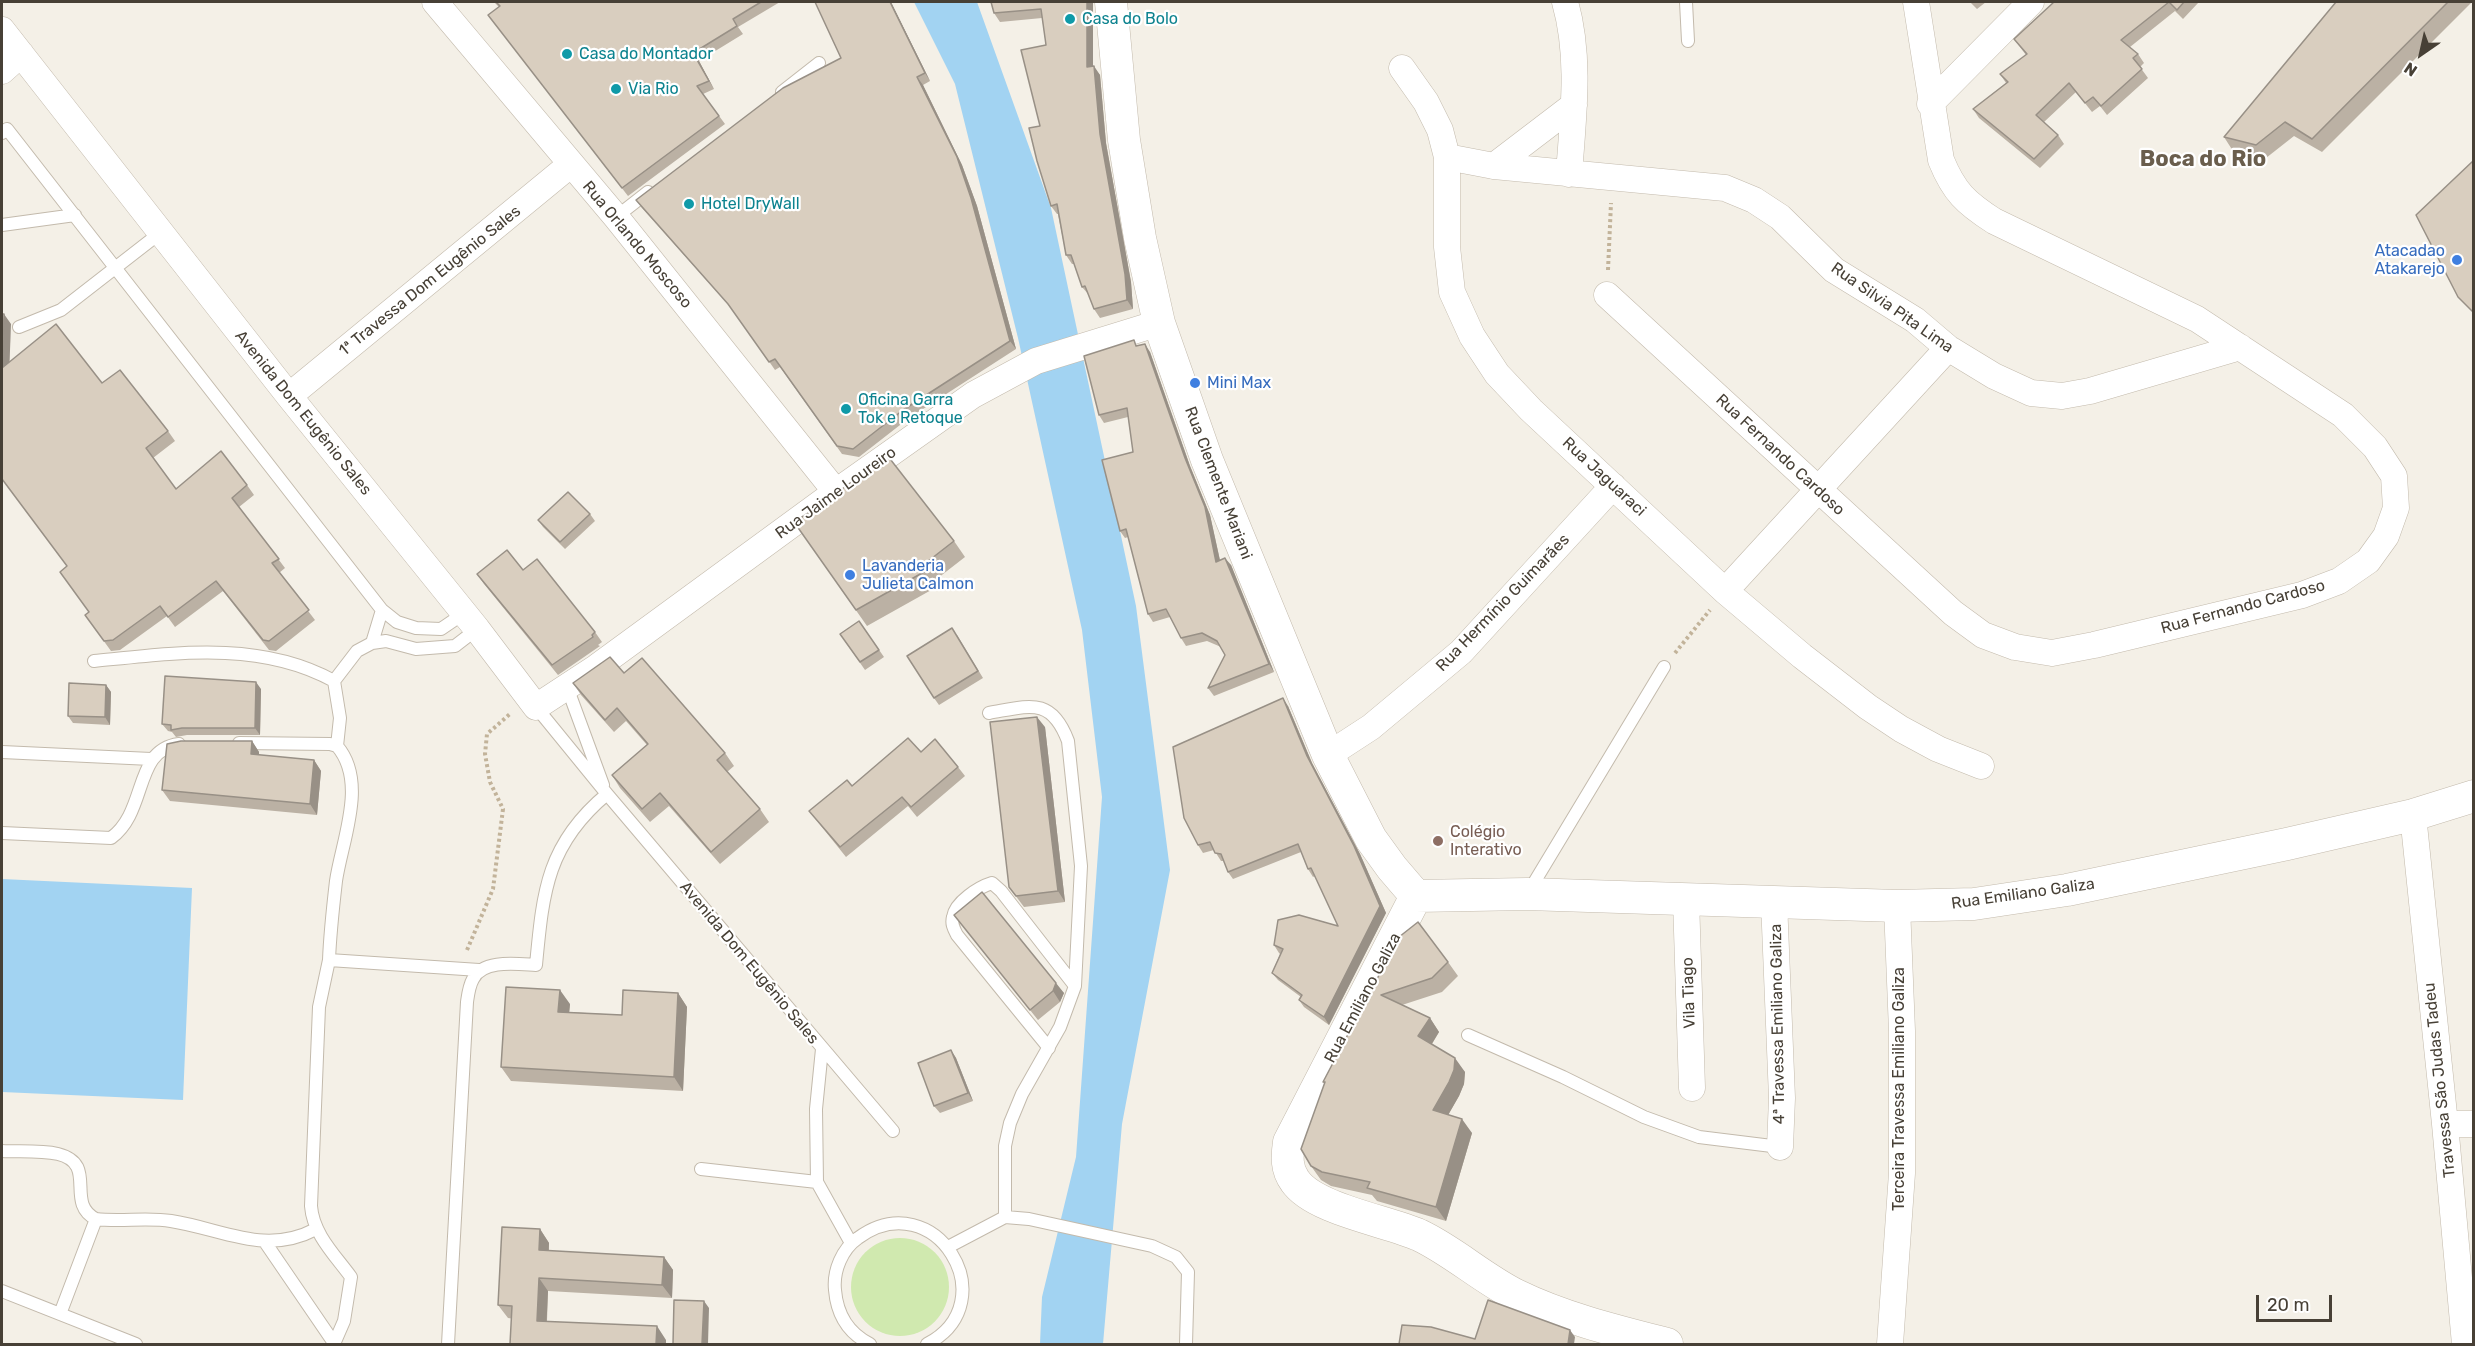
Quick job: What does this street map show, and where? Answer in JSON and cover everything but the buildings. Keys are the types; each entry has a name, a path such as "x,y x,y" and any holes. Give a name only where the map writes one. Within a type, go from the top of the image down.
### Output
{"street":[{"name":"Rua Orlando Moscoso","path":"435,2 616,217 836,492"},
{"name":"Rua Clemente Mariani","path":"1112,2 1124,140 1140,238 1159,323 1207,460 1328,755 1371,839 1416,896"},
{"path":"1565,2 1571,22 1574,62 1574,105 1569,174"},
{"name":"Rua Fernando Cardoso","path":"1607,295 1953,613 1983,635 2015,647 2052,652 2094,645 2302,595 2339,581 2368,561 2386,536 2396,508 2394,476 2375,447 2343,415 2197,319 1994,221 1967,204 1950,183 1941,160 1930,104 1916,2"},
{"path":"1930,104 2031,2"},
{"name":"Avenida Dom Eugênio Sales","path":"2,30 289,396 470,621 532,703"},
{"path":"2,71 21,54"},
{"name":"Rua Jaguaraci","path":"1402,68 1426,102 1440,130 1447,157 1447,247 1452,292 1472,336 1497,374 1725,591 1802,656 1868,707 1901,729 1938,749 1981,766"},
{"path":"1494,166 1574,105"},
{"name":"Rua Silvia Pita Lima","path":"1447,157 1494,166 1725,188 1754,200 1780,217 1834,270 1915,320 1948,348 1994,376 2031,393 2062,396 2090,391 2240,347"},
{"name":"1ª Travessa Dom Eugênio Sales","path":"289,396 570,165"},
{"name":"Rua Jaime Loureiro","path":"532,703 567,687 973,395 1036,361 1159,323"},
{"path":"1725,591 1948,348"},
{"name":"Rua Hermínio Guimarães","path":"1328,755 1371,727 1461,652 1613,486"},
{"name":"Rua Emiliano Galiza","path":"1667,1344 1564,1315 1515,1294 1444,1248 1419,1235 1312,1197 1295,1182 1287,1162 1289,1142 1416,896 1527,894 1897,906 1974,904 2067,890 2287,844 2413,815 2474,796"},
{"name":"Travessa São Judas Tadeu","path":"2413,815 2465,1344"},
{"name":"Vila Tiago","path":"1686,899 1692,1088"},
{"name":"4ª Travessa Emiliano Galiza","path":"1774,902 1781,1078 1780,1147"},
{"name":"Terceira Travessa Emiliano Galiza","path":"1890,1344 1902,1173 1902,1031 1897,906"},
{"path":"2445,1124 2474,1124"}],"lane":[{"path":"1686,2 1688,41"},
{"path":"773,98 819,63"},
{"path":"2,134 7,129 382,610 397,622 416,628 441,629 470,621"},
{"path":"616,217 662,182"},
{"path":"2,225 75,215"},
{"path":"19,327 61,310 160,233"},
{"path":"372,643 382,610"},
{"path":"337,746 339,711 333,681 357,651 372,643 386,642 416,649 455,646 470,621"},
{"path":"94,662 169,654 237,653 291,661 333,681"},
{"path":"1527,894 1664,668"},
{"name":"Avenida Dom Eugênio Sales","path":"567,687 607,794"},
{"name":"Avenida Dom Eugênio Sales","path":"532,703 893,1131"},
{"path":"989,713 1029,706 1042,707 1054,715 1063,727 1068,741 1081,866 1075,986 1049,1048 1022,1094 1010,1123 1005,1146 1005,1217"},
{"path":"2,752 151,759 171,746 187,743"},
{"path":"221,744 330,744 337,746 344,755 351,783 351,805 337,880 328,960 319,1007 311,1206 311,1218 316,1229 351,1277 348,1308 334,1344"},
{"path":"2,833 111,838 129,820 151,759"},
{"path":"328,960 479,970 509,964 536,965 543,905 554,859 576,824 607,794"},
{"path":"1049,1048 957,935 952,926 953,915 957,907 982,886 992,883 1075,986"},
{"path":"448,1344 467,1002 472,980 479,970"},
{"path":"1468,1035 1563,1077 1644,1117 1699,1137 1780,1147"},
{"path":"822,1049 816,1109 817,1182 851,1243"},
{"path":"2,1151 56,1153 72,1161 81,1174 83,1208 88,1215 96,1219 170,1221 265,1242 292,1239 316,1229"},
{"path":"701,1169 817,1182"},
{"path":"948,1247 1005,1217 1029,1219 1123,1238 1165,1251 1182,1263 1188,1272 1186,1344"},
{"path":"60,1314 96,1219"},
{"path":"864,1343 846,1325 836,1305 834,1283 839,1261 851,1243 869,1230 890,1224 912,1224 932,1232 948,1247 959,1266 963,1286 960,1306 951,1324 938,1339 927,1344"},
{"path":"265,1242 334,1344"},
{"path":"2,1291 136,1344"}],"path":[{"path":"1607,295 1612,178"},
{"path":"1664,668 1725,591"},
{"path":"452,968 454,957 467,951 494,889 503,809 490,782 485,754 487,734 532,703"}],"green space":[{"path":"900,1238 919,1241 935,1252 946,1268 949,1287 946,1306 935,1322 919,1333 900,1336 881,1333 865,1322 854,1306 851,1287 854,1268 865,1252 881,1241"}],"water":[{"path":"914,2 977,2 1051,208 1136,606 1170,870 1122,1124 1103,1344 1040,1344 1042,1297 1076,1157 1102,797 1082,630 1018,338 955,84"},
{"path":"2,879 192,888 183,1100 2,1092"}],"place":[{"name":"Casa do Bolo","path":"1070,19"},
{"name":"Casa do Montador","path":"567,54"},
{"name":"Via Rio","path":"616,89"},
{"name":"Hotel DryWall","path":"689,204"},
{"name":"Atacadao Atakarejo","path":"2457,260"},
{"name":"Mini Max","path":"1195,383"},
{"name":"Oficina Garra Tok e Retoque","path":"846,409"},
{"name":"Lavanderia Julieta Calmon","path":"850,575"},
{"name":"Colégio Interativo","path":"1438,841"}],"district":[{"name":"Boca do Rio","path":"2203,160"}]}
